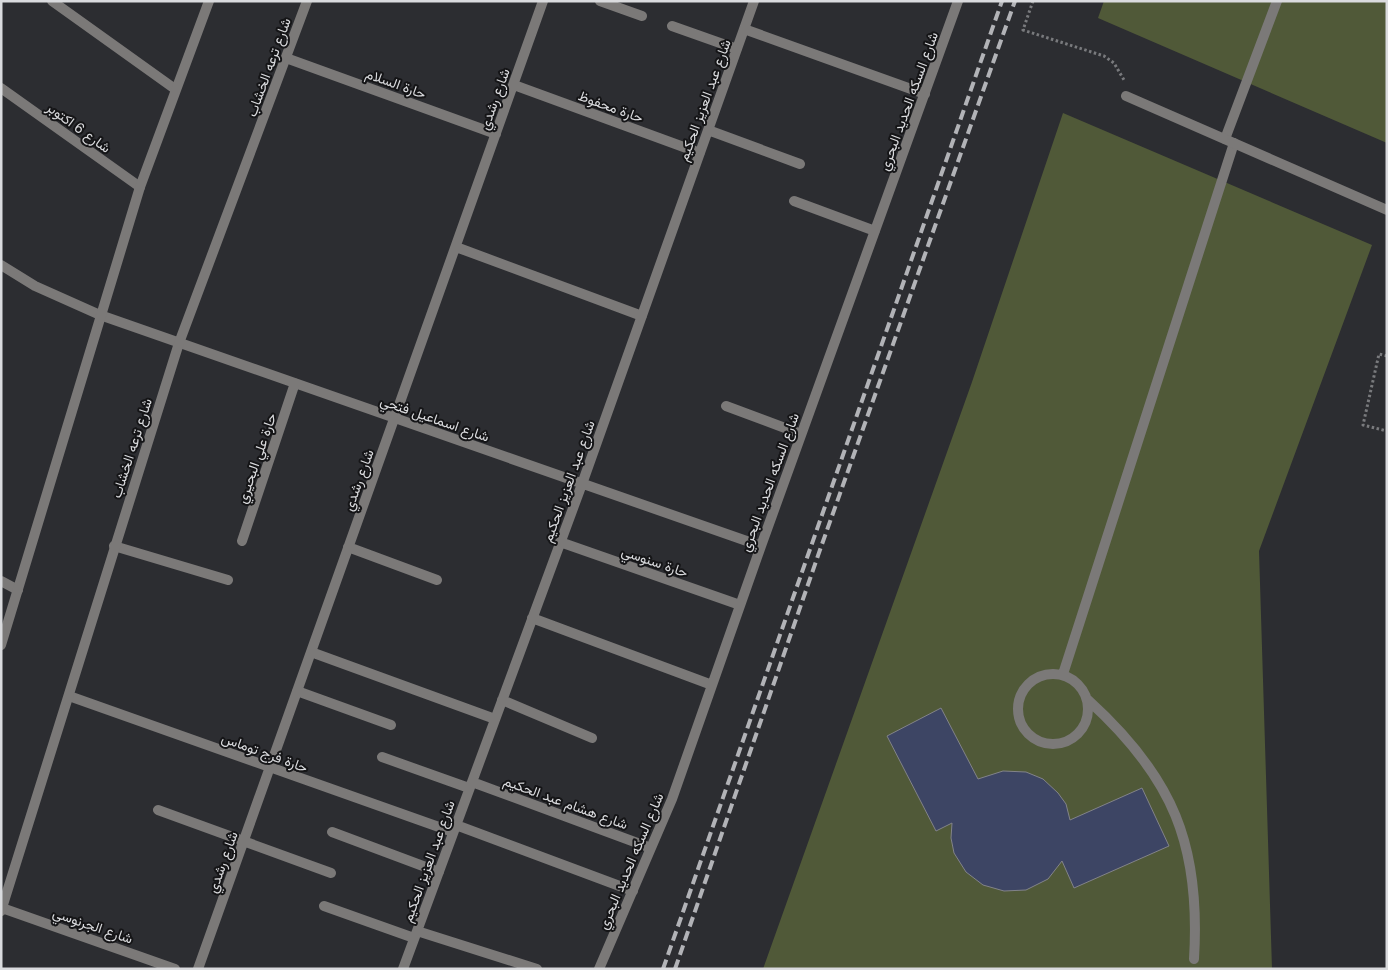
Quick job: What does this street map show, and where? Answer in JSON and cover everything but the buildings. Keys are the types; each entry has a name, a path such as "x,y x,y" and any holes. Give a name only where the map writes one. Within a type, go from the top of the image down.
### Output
{"street":[{"path":"52,1 175,89"},
{"path":"1,645 140,187 209,1"},
{"name":"شارع ترعه الخشاب","path":"2,909 179,343 307,1"},
{"name":"شارع رشدي","path":"198,969 544,1"},
{"path":"600,1 642,16"},
{"name":"شارع عبد العزيز الحكيم","path":"403,969 582,484 754,1"},
{"name":"شارع السكه الحديد البحري","path":"599,969 675,790 958,1"},
{"path":"1063,674 1230,141 1277,1"},
{"path":"672,26 737,49"},
{"path":"744,29 925,94"},
{"name":"حارة السلام","path":"286,58 496,134"},
{"name":"حارة محفوظ","path":"514,86 700,152"},
{"name":"شارع 6 اكتوبر","path":"1,88 140,187"},
{"path":"1126,96 1387,210"},
{"path":"708,130 800,164"},
{"path":"794,201 875,231"},
{"path":"456,247 642,316"},
{"name":"شارع اسماعيل فتحي","path":"1,265 43,290 100,315 761,546"},
{"name":"حارة علي البحيري","path":"242,541 295,383"},
{"path":"726,406 802,434"},
{"name":"حارة سنوسي","path":"560,542 740,605"},
{"path":"114,546 228,580"},
{"path":"348,548 438,580"},
{"path":"1,581 18,590"},
{"path":"532,618 712,685"},
{"path":"311,652 495,719"},
{"path":"1088,700 1088,717 1080,732 1066,742 1049,745 1033,739 1022,726 1017,710 1020,693 1031,680 1047,673 1063,674 1079,684 1088,700 1119,728 1146,760 1167,796 1177,820 1183,835 1193,876 1197,918 1194,960"},
{"path":"297,691 391,725"},
{"name":"حارة فرج توماس","path":"69,696 269,769 454,829 633,891"},
{"path":"502,700 592,738"},
{"name":"شارع هشام عبد الحكيم","path":"382,757 470,785 651,848"},
{"path":"158,810 331,873"},
{"path":"332,832 439,872"},
{"path":"324,906 537,969"},
{"name":"شارع الجرنوسي","path":"2,909 175,969"}],"path":[{"path":"1033,1 1023,30 1104,56 1114,63 1121,72 1126,96"},
{"path":"1387,356 1379,354 1363,425 1387,431"}],"green space":[{"path":"1104,1 1387,1 1387,143 1098,18"},
{"path":"1063,113 1372,245 1259,551 1272,969 763,969 972,382"}],"railway":[{"path":"663,969 1002,1"},
{"path":"675,969 821,547 1015,1"}]}
